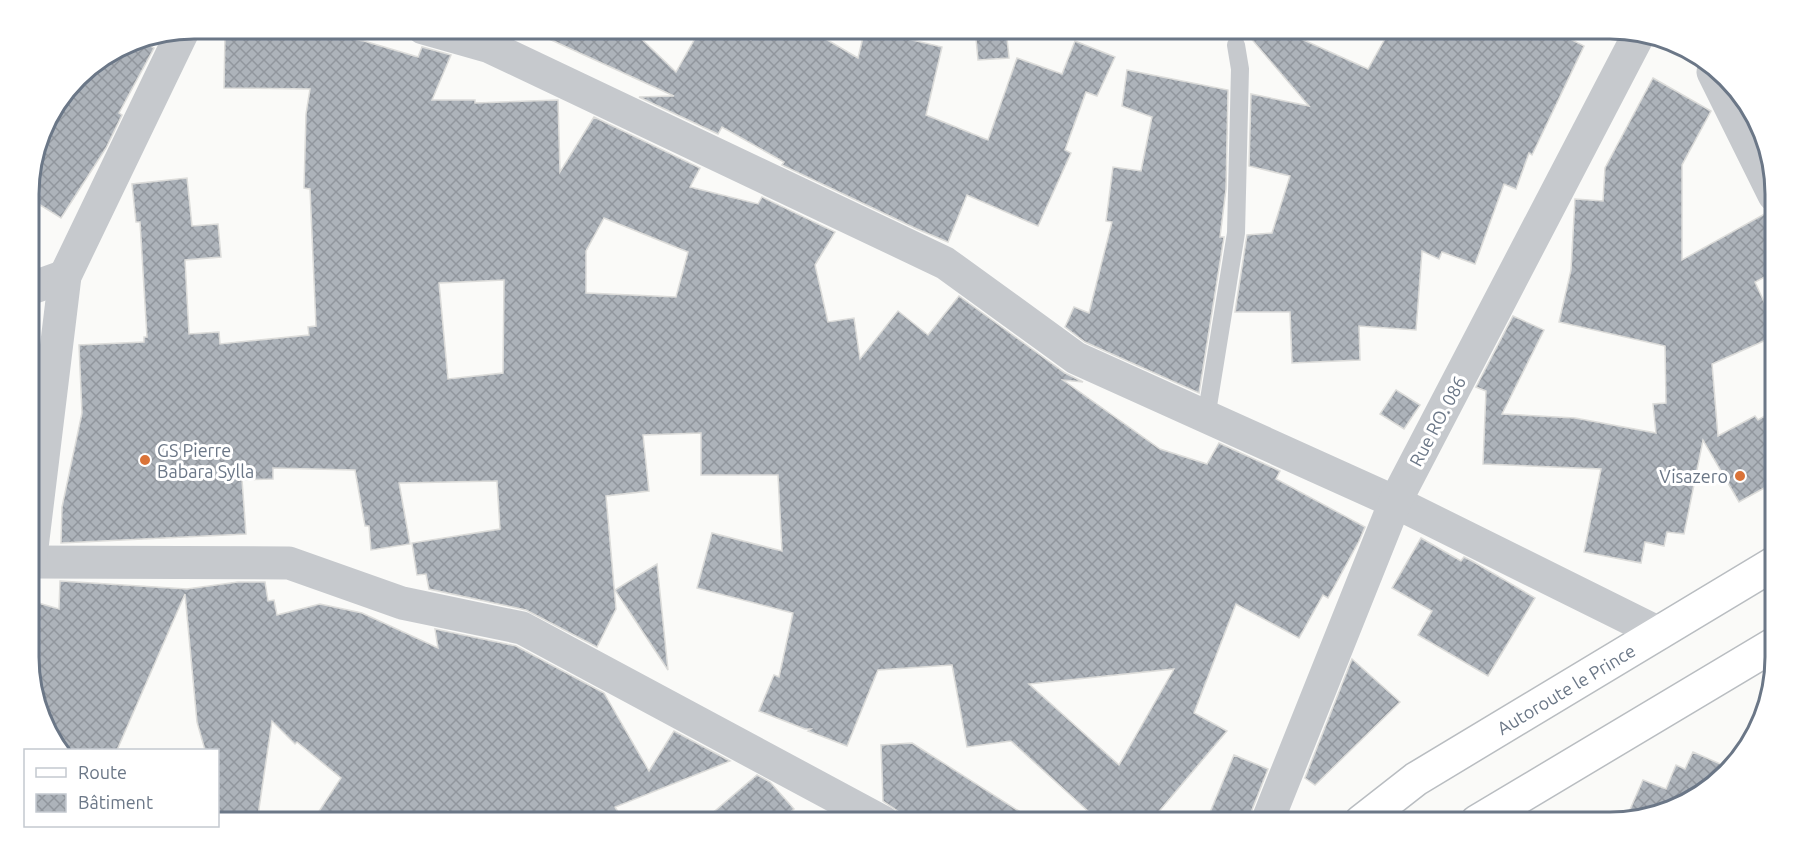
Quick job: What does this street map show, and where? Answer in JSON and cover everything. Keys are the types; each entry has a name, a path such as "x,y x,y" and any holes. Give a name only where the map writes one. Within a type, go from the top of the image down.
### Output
{"main road":[{"name":"Autoroute le Prince","path":"1374,812 1416,779 1765,569"},
{"path":"1494,812 1765,650"}],"street":[{"path":"462,39 490,47 945,263 1076,358 1395,502 1659,633"},
{"path":"39,489 65,276 170,41"},
{"name":"Rue RO. 086","path":"1271,812 1395,502 1635,41"},
{"path":"1718,82 1764,175"},
{"path":"39,285 65,276"},
{"path":"39,563 289,562 402,603 522,628 864,812"}],"lane":[{"path":"1206,418 1236,233 1240,89 1240,69 1236,45"}],"building":[{"path":"225,39 352,39 418,57 422,47 451,55 432,100 475,100 475,103 558,100 560,172 594,117 700,168 690,187 758,204 762,197 835,232 815,265 828,322 854,318 860,359 898,311 928,335 959,296 1065,373 1083,382 1063,380 1160,449 1207,464 1219,443 1280,471 1276,479 1365,527 1328,598 1323,595 1299,638 1236,604 1194,713 1227,731 1158,812 1089,812 1011,741 967,747 952,665 878,670 847,746 808,731 811,729 805,729 759,711 774,675 779,677 793,613 697,588 712,533 782,551 778,475 701,475 701,433 643,435 649,491 606,496 616,609 597,647 526,610 429,589 426,574 417,575 412,543 500,529 497,481 399,483 410,544 371,550 369,526 365,526 355,470 273,468 273,479 242,480 246,534 61,543 62,507 82,413 79,345 144,342 144,337 147,337 140,222 136,222 132,184 187,178 192,226 218,224 221,257 185,260 189,334 219,332 220,344 309,335 308,327 316,326 310,189 304,188 306,114 310,89 224,88","holes":["604,218 688,252 676,297 586,293 586,251","504,280 503,373 448,379 439,283","1174,669 1119,765 1029,684"]},
{"path":"549,39 642,39 676,72 695,39 826,39 858,58 863,39 908,39 942,47 926,115 988,140 1017,58 1062,74 1075,41 1115,57 1097,96 1086,92 1065,150 1071,153 1038,226 967,195 948,242 782,165 784,162 722,127 718,134 639,97 674,96"},
{"path":"976,39 1007,39 1009,58 978,60"},
{"path":"1251,39 1301,39 1368,69 1385,39 1570,39 1584,46 1532,155 1529,153 1516,189 1504,184 1475,264 1442,252 1439,259 1422,251 1416,330 1359,326 1360,360 1292,363 1290,312 1235,312 1247,235 1272,233 1290,176 1249,166 1251,94 1309,106"},
{"path":"150,45 154,48 119,113 122,115 106,148 61,218 39,204 39,183 44,154 60,116 84,84 99,71 116,60"},
{"path":"1127,70 1228,90 1226,189 1220,237 1224,237 1199,393 1085,342 1065,327 1074,307 1089,313 1112,222 1106,221 1113,167 1141,171 1152,117 1122,106"},
{"path":"1653,78 1711,111 1682,165 1682,260 1765,214 1765,277 1755,282 1765,304 1765,340 1712,364 1718,436 1755,416 1758,420 1765,416 1765,488 1739,502 1703,440 1684,534 1667,532 1664,546 1645,542 1641,563 1584,552 1601,469 1483,464 1486,391 1476,387 1513,316 1544,330 1502,414 1575,418 1656,433 1653,404 1666,403 1665,346 1559,322 1571,270 1575,199 1603,201 1605,168"},
{"path":"1396,390 1420,405 1404,429 1380,414"},
{"path":"1421,538 1461,561 1464,557 1472,561 1535,598 1488,676 1418,635 1432,611 1392,588"},
{"path":"657,564 668,670 615,590"},
{"path":"60,581 187,589 238,582 265,582 268,601 274,600 277,615 320,604 362,613 438,648 435,629 516,646 604,693 649,771 674,731 730,761 615,807 618,812 319,812 341,778 297,742 295,744 272,721 258,812 219,812 219,749 205,749 197,722 185,594 117,749 69,749 51,717 40,678 39,603 59,609"},
{"path":"1352,659 1400,702 1315,785 1305,778"},
{"path":"912,743 1020,812 899,812 883,801 881,745"},
{"path":"1693,752 1722,765 1705,780 1670,800 1630,811 1643,780 1666,789 1676,765 1685,769"},
{"path":"1234,755 1268,769 1251,812 1210,812"},
{"path":"757,775 770,782 794,809 791,812 714,812"}],"place":[{"name":"GS Pierre Babara Sylla","path":"145,460"},
{"name":"Visazero","path":"1740,476"}]}
